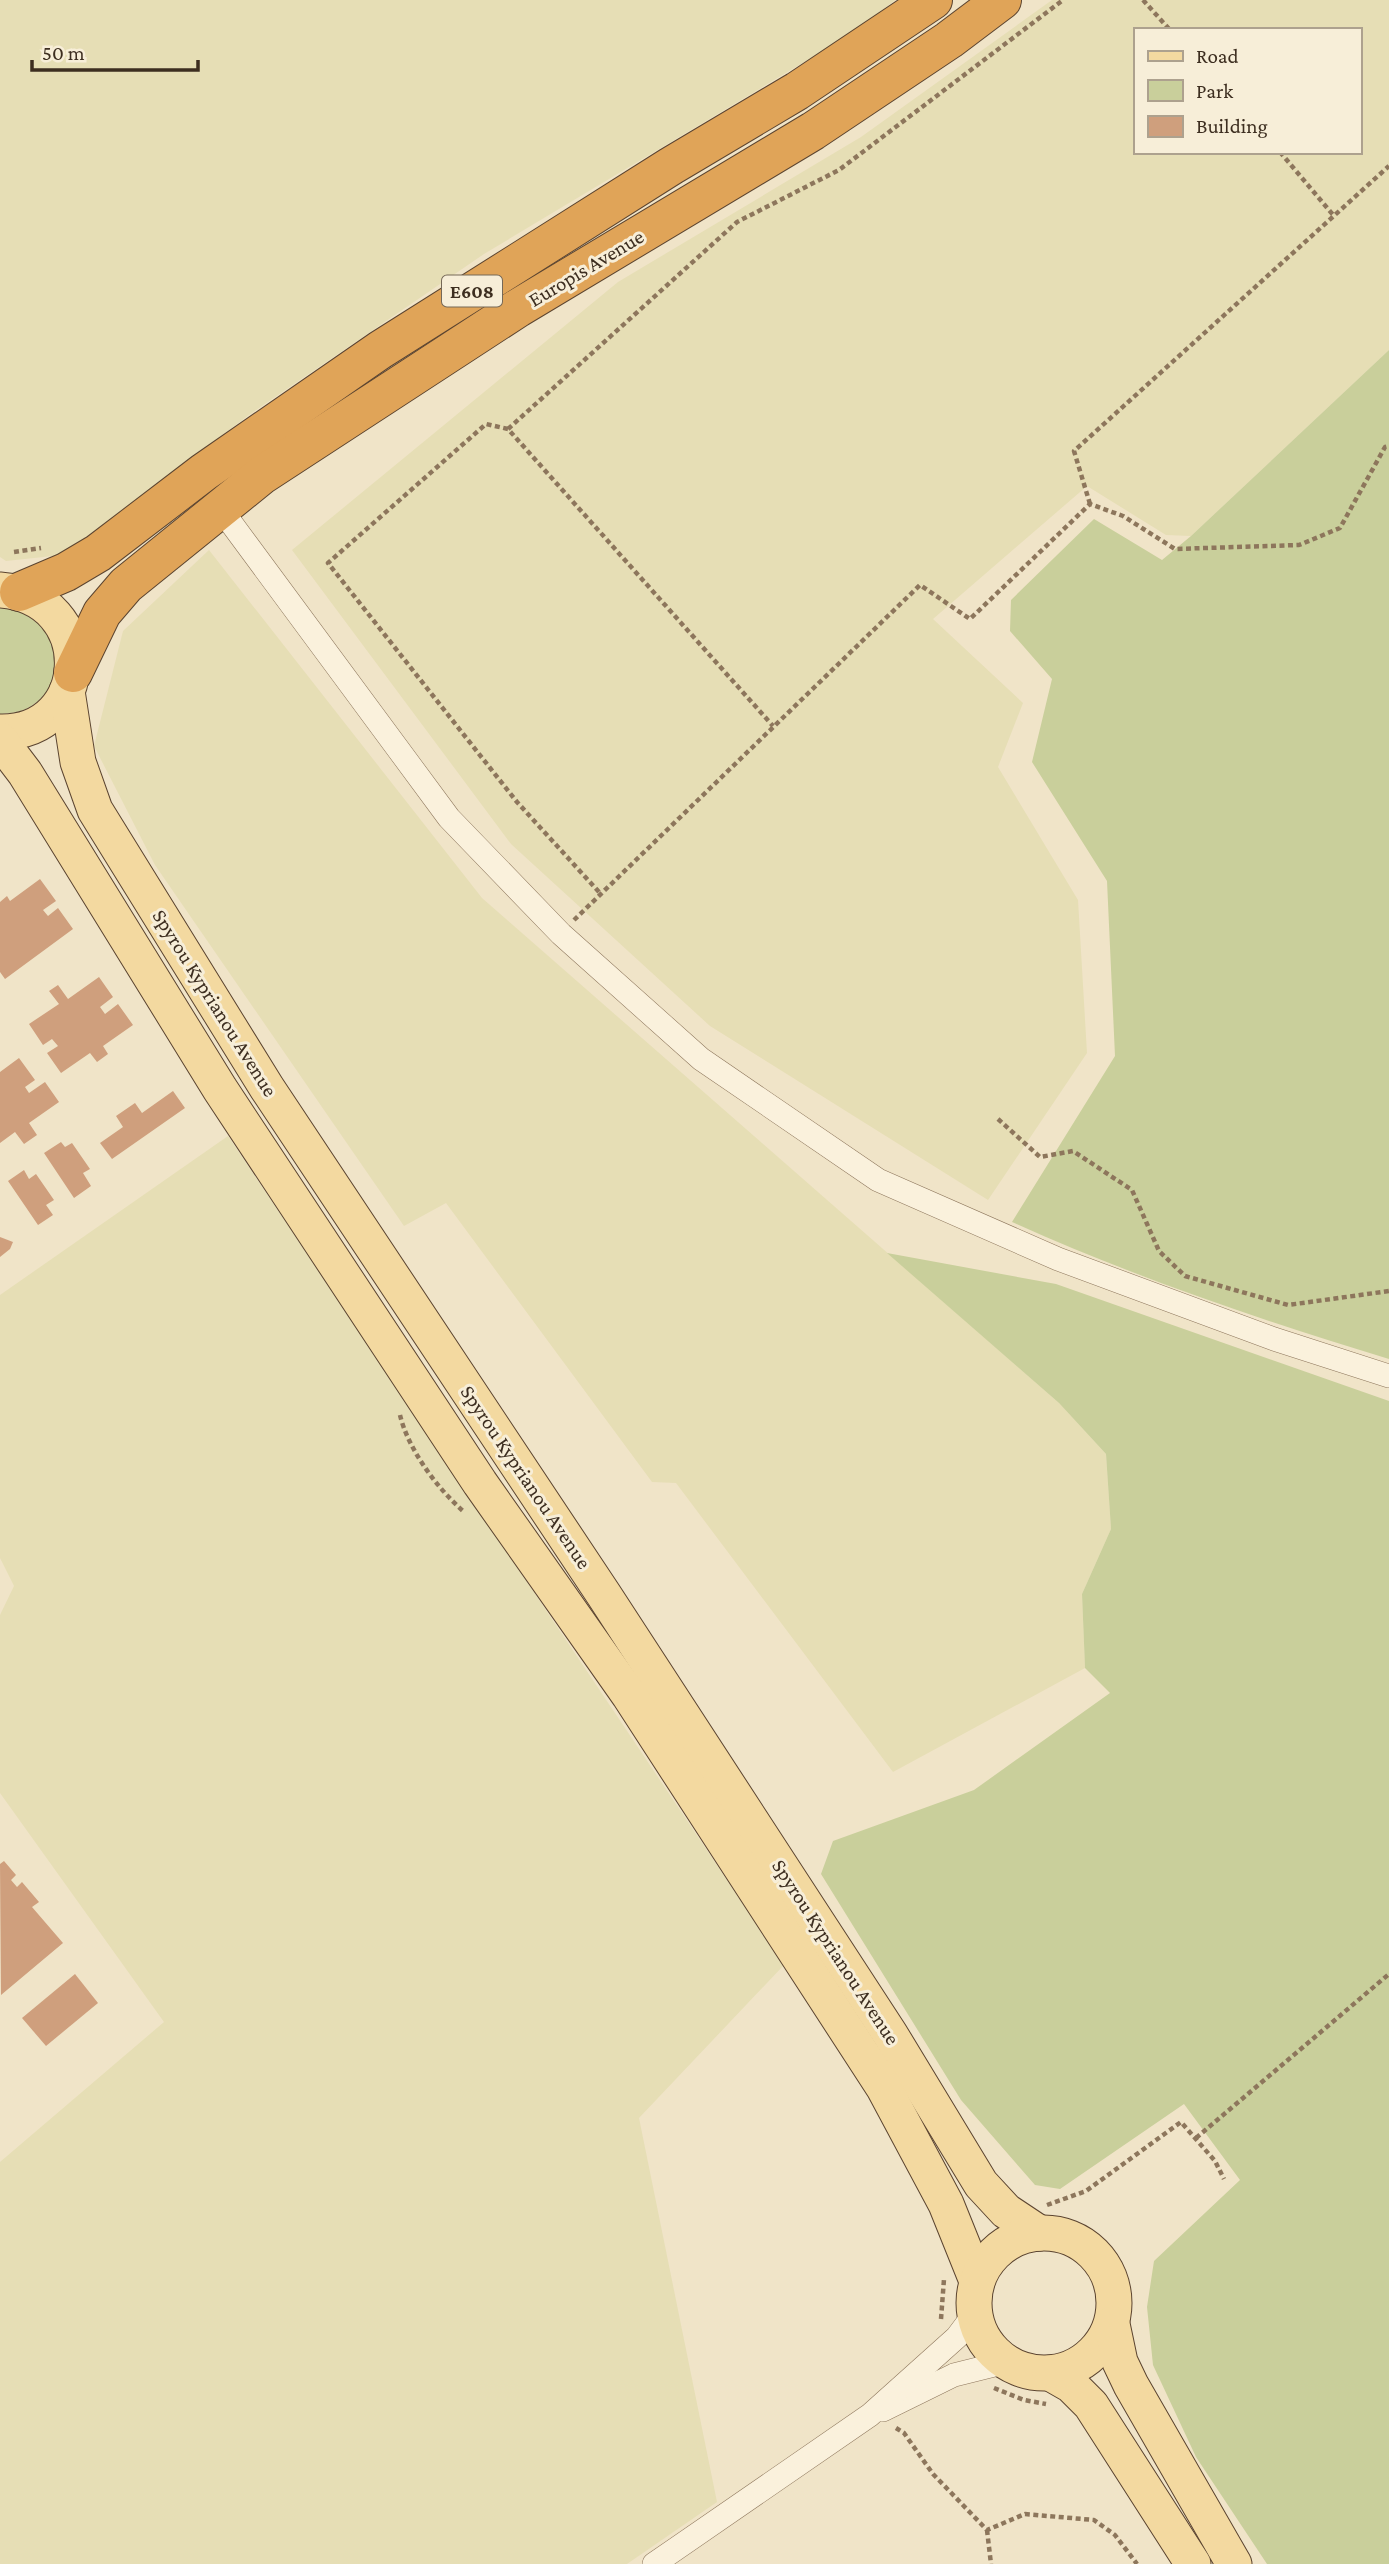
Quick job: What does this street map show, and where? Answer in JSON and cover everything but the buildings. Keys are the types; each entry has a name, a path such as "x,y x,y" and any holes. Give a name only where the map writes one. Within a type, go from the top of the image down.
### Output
{"highway":[{"name":"Europis Avenue","path":"9,591 66,572 98,553 204,472 380,350 671,166 797,91 933,0"},
{"name":"Europis Avenue","path":"70,682 102,613 126,585 262,475 518,308 813,131 949,40 1002,0"}],"main road":[{"name":"Spyrou Kyprianou Avenue","path":"9,591 50,608 62,622 70,638 70,682 78,762 95,810 267,1088 612,1606 890,2034 981,2184 1006,2211 1039,2219"},
{"path":"0,732 37,723 54,709 70,682"},
{"name":"Spyrou Kyprianou Avenue","path":"0,740 25,774 228,1101 480,1483 629,1695 884,2088 946,2204 976,2297"},
{"path":"1193,2564 1091,2405 1071,2385 1051,2389 1028,2371 995,2374 982,2335 976,2297 987,2262 1039,2219 1074,2239 1102,2262 1114,2292 1112,2324 1120,2362 1234,2564"},
{"path":"1051,2389 1070,2368 1088,2358 1103,2343 1112,2324"}],"street":[{"path":"220,508 449,818 561,934 701,1059 878,1180 1058,1259 1274,1339 1389,1376"},
{"path":"654,2564 870,2415 957,2337 976,2297"},
{"path":"870,2415 901,2403 954,2375 995,2374"}],"path":[{"path":"509,429 737,222 839,170 1063,0"},
{"path":"1143,0 1168,28"},
{"path":"1282,154 1334,216"},
{"path":"1090,505 1074,452 1389,166"},
{"path":"599,892 517,802 328,563 486,424 509,429 773,726"},
{"path":"1090,505 1123,516 1175,549 1299,545 1340,528 1385,447 1389,446"},
{"path":"561,934 599,892 920,585 970,619 1090,505"},
{"path":"998,1119 1040,1157 1073,1151 1132,1190 1158,1251 1185,1276 1288,1305 1389,1291"},
{"path":"1196,2138 1389,1974"},
{"path":"1039,2219 1055,2204 1086,2191 1181,2122 1196,2138 1224,2179"},
{"path":"995,2374 1024,2400 1051,2389"},
{"path":"870,2415 904,2433 933,2474 987,2530 991,2564"},
{"path":"987,2530 1025,2514 1094,2520 1115,2535 1137,2564"}],"shaded area":[{"path":"0,0 895,0 856,31 484,254 249,415 62,555 6,561 0,557"},
{"path":"1052,0 1389,0 1389,350 1191,536 1166,535 1087,486 933,619 1023,703 998,767 1078,900 1087,1053 988,1200 710,1026 511,844 292,550 618,282 861,137"},
{"path":"209,550 482,898 1059,1403 1106,1454 1111,1529 1082,1594 1085,1668 893,1772 676,1483 652,1482 446,1203 404,1226 155,865 94,746 123,631"},
{"path":"228,1136 784,1965 639,2118 717,2502 627,2564 0,2564 0,2162 164,2022 0,1793 0,1615 14,1586 0,1558 0,1295"}],"green space":[{"path":"1389,350 1389,1359 1198,1296 1104,1261 1012,1222 1115,1056 1107,881 1032,762 1052,679 1010,631 1011,600 1094,519 1162,560"},
{"path":"0,607 20,612 36,622 48,635 55,650 57,666 53,682 43,697 23,710 0,714"},
{"path":"887,1253 1056,1284 1389,1401 1389,2564 1267,2564 1196,2457 1153,2365 1147,2307 1154,2261 1240,2180 1184,2104 1060,2189 1035,2185 961,2100 821,1874 833,1841 974,1790 1110,1693 1085,1668 1082,1594 1111,1529 1106,1454 1059,1403"}]}
